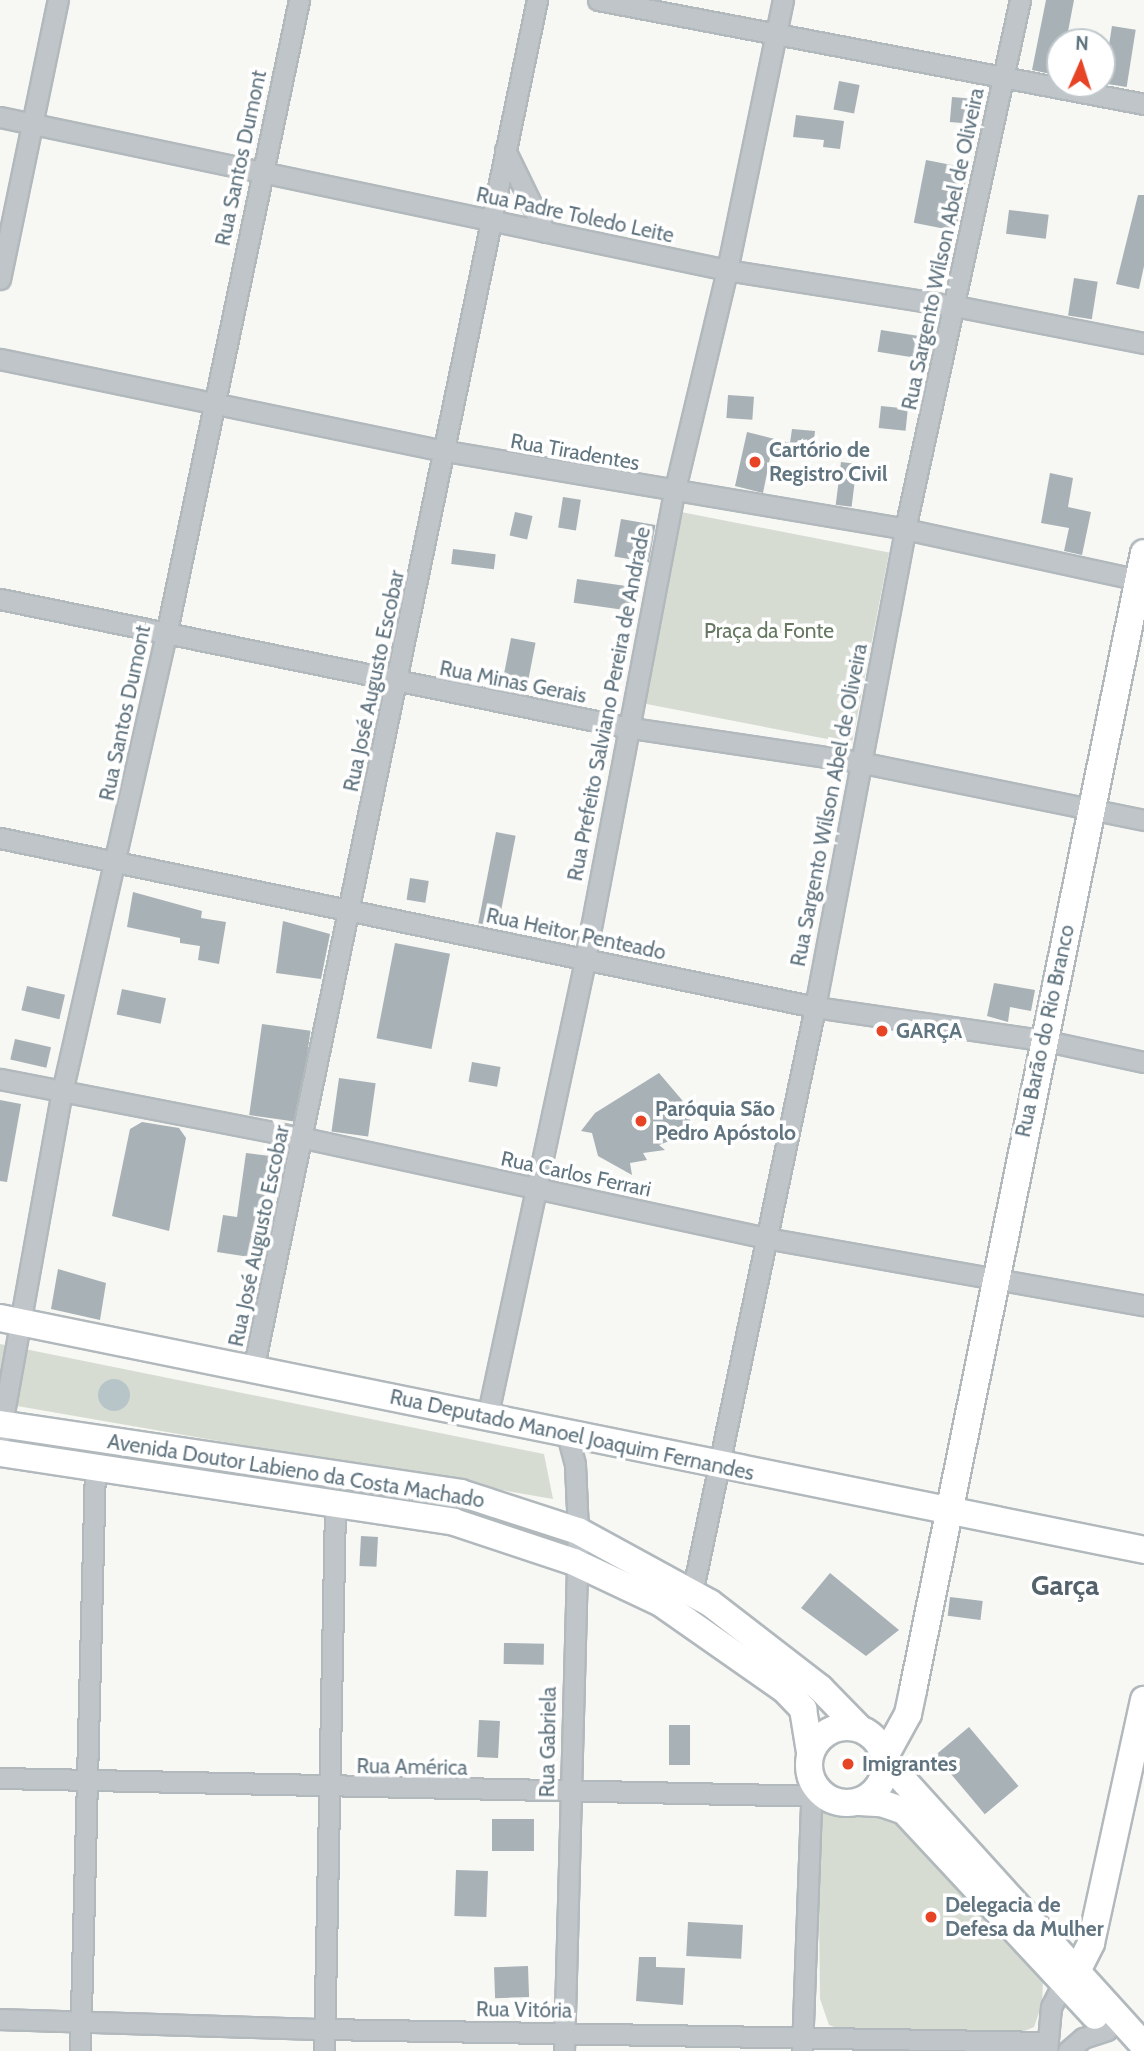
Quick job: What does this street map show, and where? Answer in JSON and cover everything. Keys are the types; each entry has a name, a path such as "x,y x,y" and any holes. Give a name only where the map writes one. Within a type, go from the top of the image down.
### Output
{"main road":[{"name":"Rua Barão do Rio Branco","path":"885,1758 908,1714 951,1511 1042,1040 1141,580 1144,553"},
{"name":"Rua Deputado Manoel Joaquim Fernandes","path":"12,1321 1144,1550"},
{"name":"Avenida Doutor Labieno da Costa Machado","path":"1,1428 461,1493 578,1531 693,1592 770,1647 859,1728"},
{"name":"Avenida Doutor Labieno da Costa Machado","path":"0,1453 335,1508 454,1522 574,1562 612,1577 685,1618 784,1689 803,1709 810,1752"},
{"path":"1071,1975 1091,1943 1144,1700"},
{"path":"1125,2051 1107,2030 1071,1975 885,1758 878,1742 859,1728 835,1728 825,1733 810,1752 815,1792 835,1802 881,1803 904,1811 1071,1975 1144,2046"},
{"path":"859,1802 879,1786 885,1758"}],"street":[{"path":"0,279 58,0"},
{"name":"Rua Santos Dumont","path":"1,1428 12,1321 166,635 299,0"},
{"name":"Rua José Augusto Escobar","path":"253,1370 304,1138 537,0"},
{"path":"598,0 776,36 1004,75 1144,104"},
{"name":"Rua Prefeito Salviano Pereira de Andrade","path":"486,1418 584,959 625,727 674,493 727,270 783,0"},
{"name":"Rua Sargento Wilson Abel de Oliveira","path":"685,1618 693,1592 815,1007 905,529 956,306 1020,0"},
{"name":"Rua Padre Toledo Leite","path":"0,117 727,270 956,306 1144,343"},
{"path":"505,150 545,232"},
{"name":"Rua Tiradentes","path":"0,359 446,451 674,493 905,529 1141,580"},
{"name":"Rua Minas Gerais","path":"0,599 625,727 859,762 1144,820"},
{"name":"Rua Heitor Penteado","path":"0,838 815,1007 1042,1040 1144,1062"},
{"name":"Rua Carlos Ferrari","path":"0,1079 304,1138 766,1238 996,1275 1144,1305"},
{"name":"Rua Gabriela","path":"564,2042 574,1562 578,1531 575,1464 566,1435"},
{"path":"80,2051 96,1468"},
{"path":"324,2051 327,1788 335,1508"},
{"name":"Rua América","path":"0,1778 327,1788 815,1792"},
{"path":"802,2044 815,1792"},
{"path":"1047,2047 1051,2007 1071,1975"},
{"name":"Rua Vitória","path":"0,2019 324,2029 564,2042 1047,2047"},
{"path":"1068,2051 1083,2038 1107,2030"}],"green space":[{"name":"Praça da Fonte","path":"681,512 889,552 852,744 644,703"},
{"path":"0,1344 544,1454 553,1499 0,1403"},
{"path":"826,1807 888,1810 902,1819 991,1928 1043,1982 1042,2004 1034,2027 1015,2035 842,2030 829,2025 820,1999 818,1814"}],"shaded area":[{"path":"114,1379 126,1383 130,1395 126,1407 114,1411 102,1407 98,1395 102,1383"}],"building":[{"path":"1046,0 1074,0 1069,28 1046,28 1046,73 1032,70"},
{"path":"1112,26 1136,30 1127,87 1116,85 1116,28"},
{"path":"839,81 860,85 854,113 833,109"},
{"path":"952,97 973,99 971,124 950,122"},
{"path":"796,115 844,121 840,149 823,147 824,140 793,137"},
{"path":"926,160 968,168 956,231 914,223"},
{"path":"1138,195 1144,195 1144,266 1139,289 1116,284"},
{"path":"1009,210 1049,215 1046,239 1006,234"},
{"path":"1074,278 1098,282 1092,319 1068,316"},
{"path":"881,330 931,338 928,360 878,352"},
{"path":"728,395 754,397 752,420 726,418"},
{"path":"881,406 908,409 906,431 879,428"},
{"name":"Cartório de Registro Civil","path":"792,429 815,431 813,449 821,451 819,459 771,453 763,493 735,486 747,432 790,443"},
{"path":"841,462 857,464 852,507 836,505"},
{"path":"1050,473 1073,478 1068,507 1091,512 1082,555 1064,551 1069,528 1041,523"},
{"path":"563,497 581,500 576,530 558,528"},
{"path":"515,512 533,516 527,539 510,535"},
{"path":"621,519 655,525 649,563 614,556"},
{"path":"453,549 496,554 494,569 451,564"},
{"path":"577,579 638,588 635,611 574,603"},
{"path":"511,638 536,643 526,693 501,688"},
{"path":"496,832 516,836 498,927 478,923"},
{"path":"410,878 429,881 425,903 407,900"},
{"path":"133,892 202,911 201,918 226,922 219,964 198,960 200,946 180,943 180,938 127,927"},
{"path":"283,921 330,934 321,979 276,973"},
{"path":"395,943 450,954 431,1049 376,1038"},
{"path":"994,983 1035,990 1031,1011 1010,1007 1008,1022 987,1016"},
{"path":"27,986 65,995 59,1019 21,1010"},
{"path":"122,989 166,998 161,1024 117,1014"},
{"path":"262,1024 311,1031 298,1122 249,1115"},
{"path":"15,1039 51,1047 46,1068 10,1059"},
{"path":"472,1062 501,1067 497,1087 469,1082"},
{"name":"Paróquia São Pedro Apóstolo","path":"659,1073 682,1100 695,1131 659,1145 665,1150 643,1153 647,1160 630,1163 632,1175 598,1156 592,1133 581,1131 595,1113"},
{"path":"339,1078 376,1083 368,1137 331,1131"},
{"path":"0,1100 21,1104 7,1182 0,1181"},
{"path":"142,1122 179,1128 186,1138 169,1231 112,1216 130,1129"},
{"path":"246,1153 270,1156 261,1221 271,1223 263,1259 217,1252 223,1215 237,1217"},
{"path":"58,1269 106,1283 100,1320 51,1309"},
{"path":"361,1536 378,1537 376,1567 359,1566"},
{"path":"830,1573 899,1630 866,1656 801,1608"},
{"path":"950,1597 983,1601 980,1620 948,1616"},
{"path":"504,1643 544,1644 544,1665 504,1664"},
{"path":"479,1720 500,1721 498,1758 477,1757"},
{"path":"669,1725 690,1725 690,1765 669,1765"},
{"path":"969,1727 1018,1786 985,1814 935,1755"},
{"path":"492,1819 534,1819 534,1851 492,1851"},
{"path":"456,1870 488,1871 486,1917 454,1916"},
{"path":"688,1922 743,1925 741,1959 686,1956"},
{"path":"639,1957 656,1957 656,1967 685,1968 683,2005 636,2001"},
{"path":"528,1966 529,1997 495,1998 494,1967"}],"place":[{"name":"Cartório de Registro Civil","path":"755,462"},
{"name":"GARÇA","path":"882,1031"},
{"name":"Paróquia São Pedro Apóstolo","path":"641,1121"},
{"name":"Imigrantes","path":"848,1764"},
{"name":"Delegacia de Defesa da Mulher","path":"931,1917"}],"district":[{"name":"Garça","path":"1065,1585"}]}
